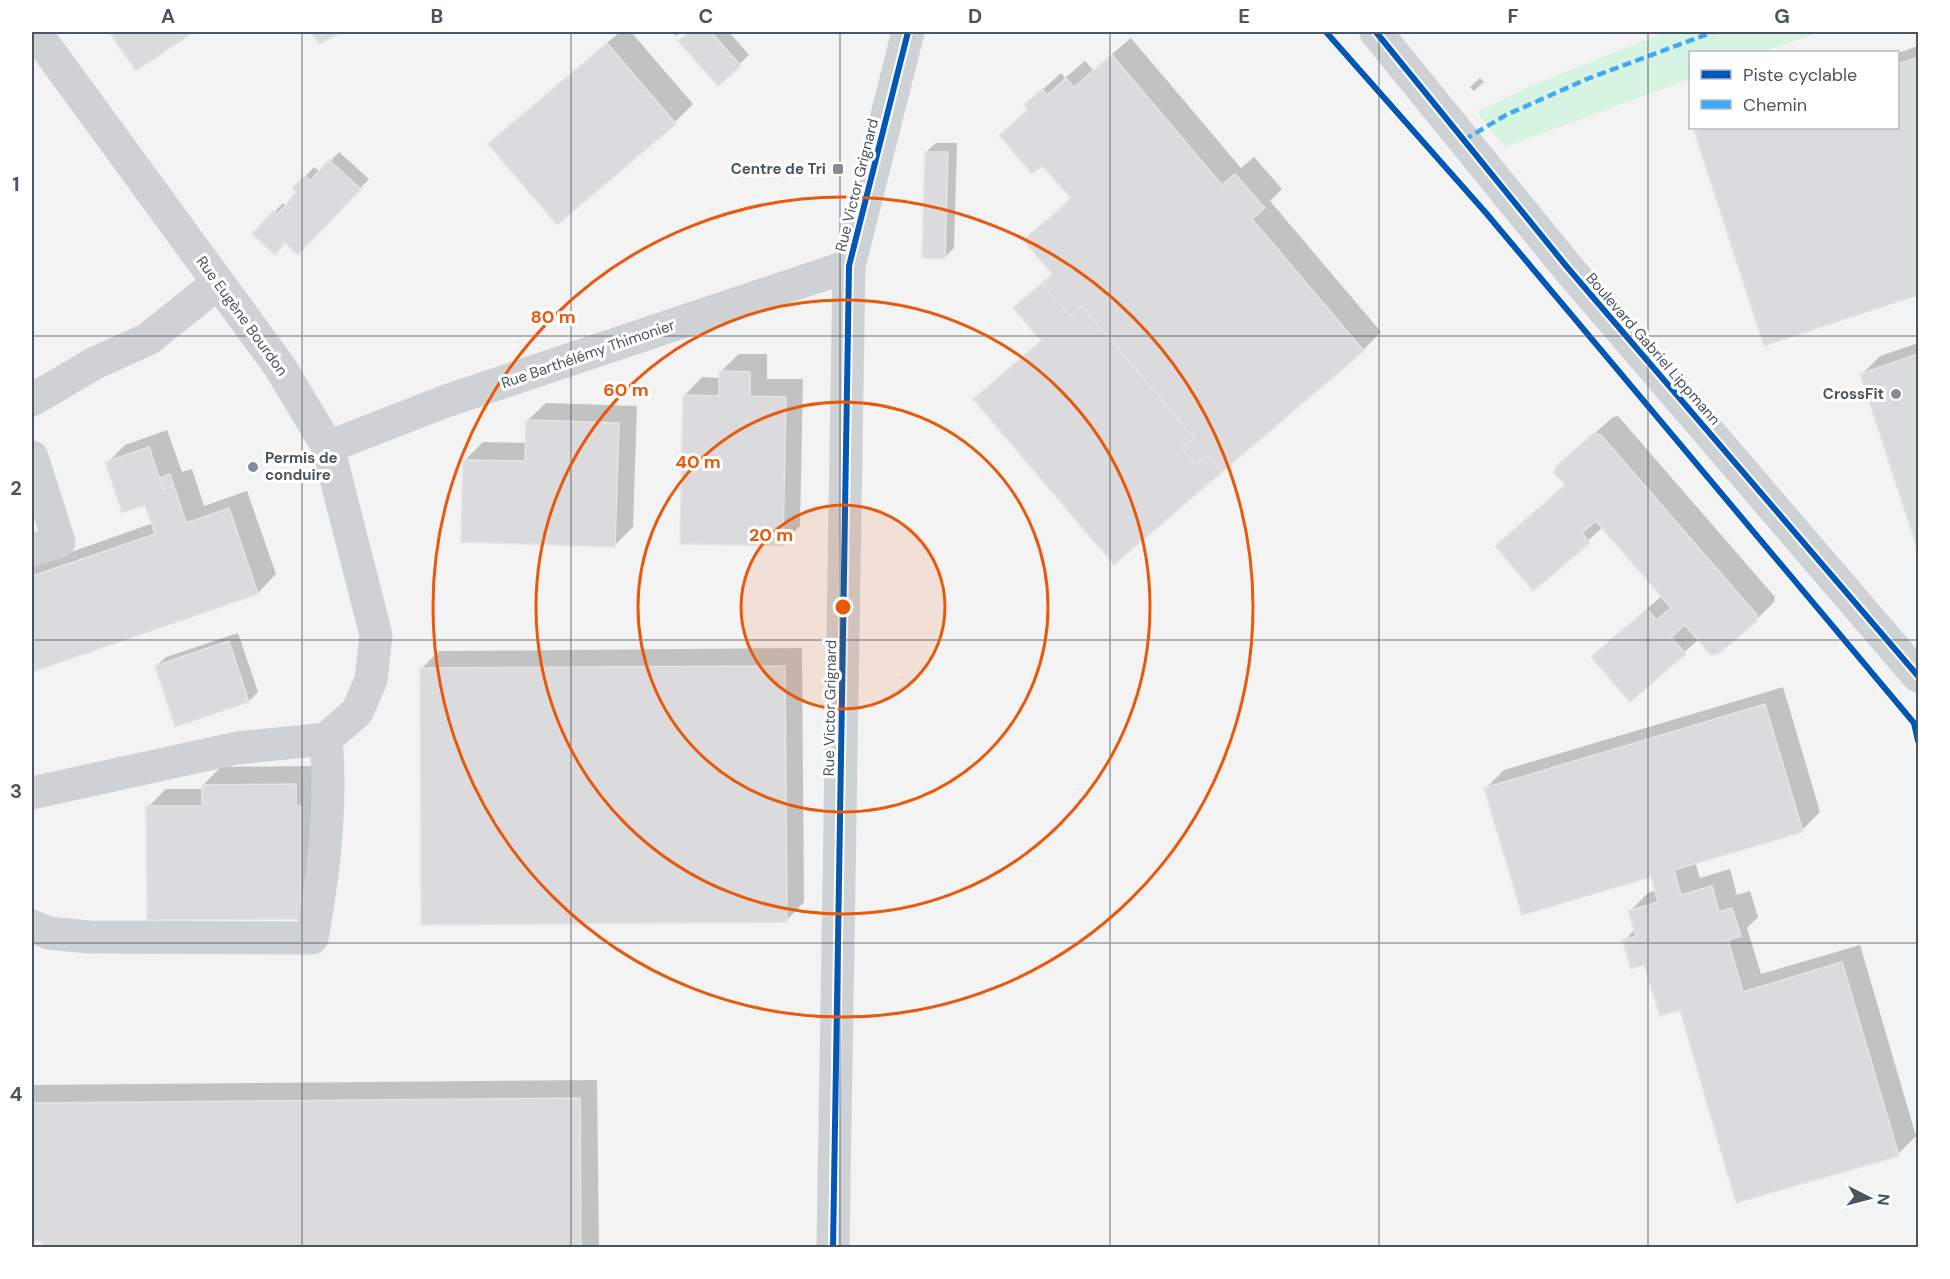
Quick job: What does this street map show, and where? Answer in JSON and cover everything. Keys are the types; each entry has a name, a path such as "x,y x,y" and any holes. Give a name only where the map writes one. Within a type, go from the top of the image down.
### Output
{"street":[{"name":"Rue Eugène Bourdon","path":"35,32 280,367 328,447 376,635 371,680 357,712 326,739"},
{"name":"Rue Victor Grignard","path":"832,1248 849,266 908,32"},
{"name":"Boulevard Gabriel Lippmann","path":"1376,32 1567,267 1918,676"},
{"name":"Rue Barthélémy Thimonier","path":"328,447 446,401 849,266"},
{"path":"32,400 95,363 148,339 218,283"},
{"path":"32,457 59,542 32,550"},
{"path":"32,792 237,748 326,739 330,778 323,880 312,938 89,937 48,933 32,926"}],"green space":[{"path":"1665,32 1820,32 1766,51 1689,51 1689,79 1505,147 1477,112 1533,85"}],"building":[{"path":"109,32 194,32 136,71"},
{"path":"310,32 342,32 319,44"},
{"path":"689,32 711,32 741,66 718,86 678,41"},
{"path":"607,43 676,124 557,225 488,144"},
{"path":"1112,55 1222,185 1235,174 1265,208 1252,219 1364,351 1222,472 1208,455 1197,465 1182,448 1194,438 1082,306 1070,316 1042,283 1052,274 1023,240 1072,199 1042,166 1032,174 999,135 1028,110 1024,105 1042,89 1047,95 1066,78 1074,87"},
{"path":"1918,57 1918,295 1764,346 1694,131 1701,129 1899,129 1899,64"},
{"path":"925,152 948,152 945,259 922,258"},
{"path":"329,160 361,189 298,255 285,243 275,255 252,234 273,211 277,214 286,205 296,192 292,189 304,175 310,181"},
{"path":"1042,283 1070,316 1082,306 1194,438 1182,448 1197,465 1208,455 1222,472 1114,565 973,399 1041,341 1013,308"},
{"path":"1918,354 1918,551 1860,374"},
{"path":"719,371 750,372 750,396 786,397 783,546 680,544 683,395 719,396"},
{"path":"526,420 619,423 615,547 461,542 463,460 525,461"},
{"path":"1593,434 1600,434 1757,615 1756,622 1718,654 1711,655 1685,625 1671,637 1686,654 1630,702 1591,657 1647,609 1656,620 1671,608 1596,521 1582,533 1590,543 1533,591 1495,546 1565,485 1554,473 1556,466"},
{"path":"149,447 163,489 174,486 186,523 229,508 258,594 32,672 32,576 155,534 145,505 122,513 105,462"},
{"path":"170,474 174,486 163,489 160,478"},
{"path":"229,641 249,702 175,727 155,666"},
{"path":"785,666 787,922 421,925 420,668"},
{"path":"1765,704 1803,832 1674,870 1681,895 1712,886 1719,912 1732,908 1741,936 1728,940 1743,992 1842,962 1899,1156 1736,1203 1680,1010 1660,1016 1644,965 1631,969 1622,940 1636,936 1628,911 1658,902 1651,877 1522,915 1484,788"},
{"path":"296,784 296,806 301,806 301,919 147,920 146,806 202,806 202,785"},
{"path":"580,1098 581,1248 42,1248 41,1241 32,1241 32,1103"}],"marked path":[{"path":"1464,140 1506,115 1587,79 1713,32"}],"cycle path":[{"path":"833,1248 849,266 908,32"},
{"path":"1326,32 1486,213 1914,723 1918,741"},
{"path":"1376,32 1567,267 1918,676"}],"place":[{"name":"Centre de Tri","path":"838,169"},
{"name":"CrossFit","path":"1896,394"},
{"name":"Permis de conduire","path":"253,467"}]}
